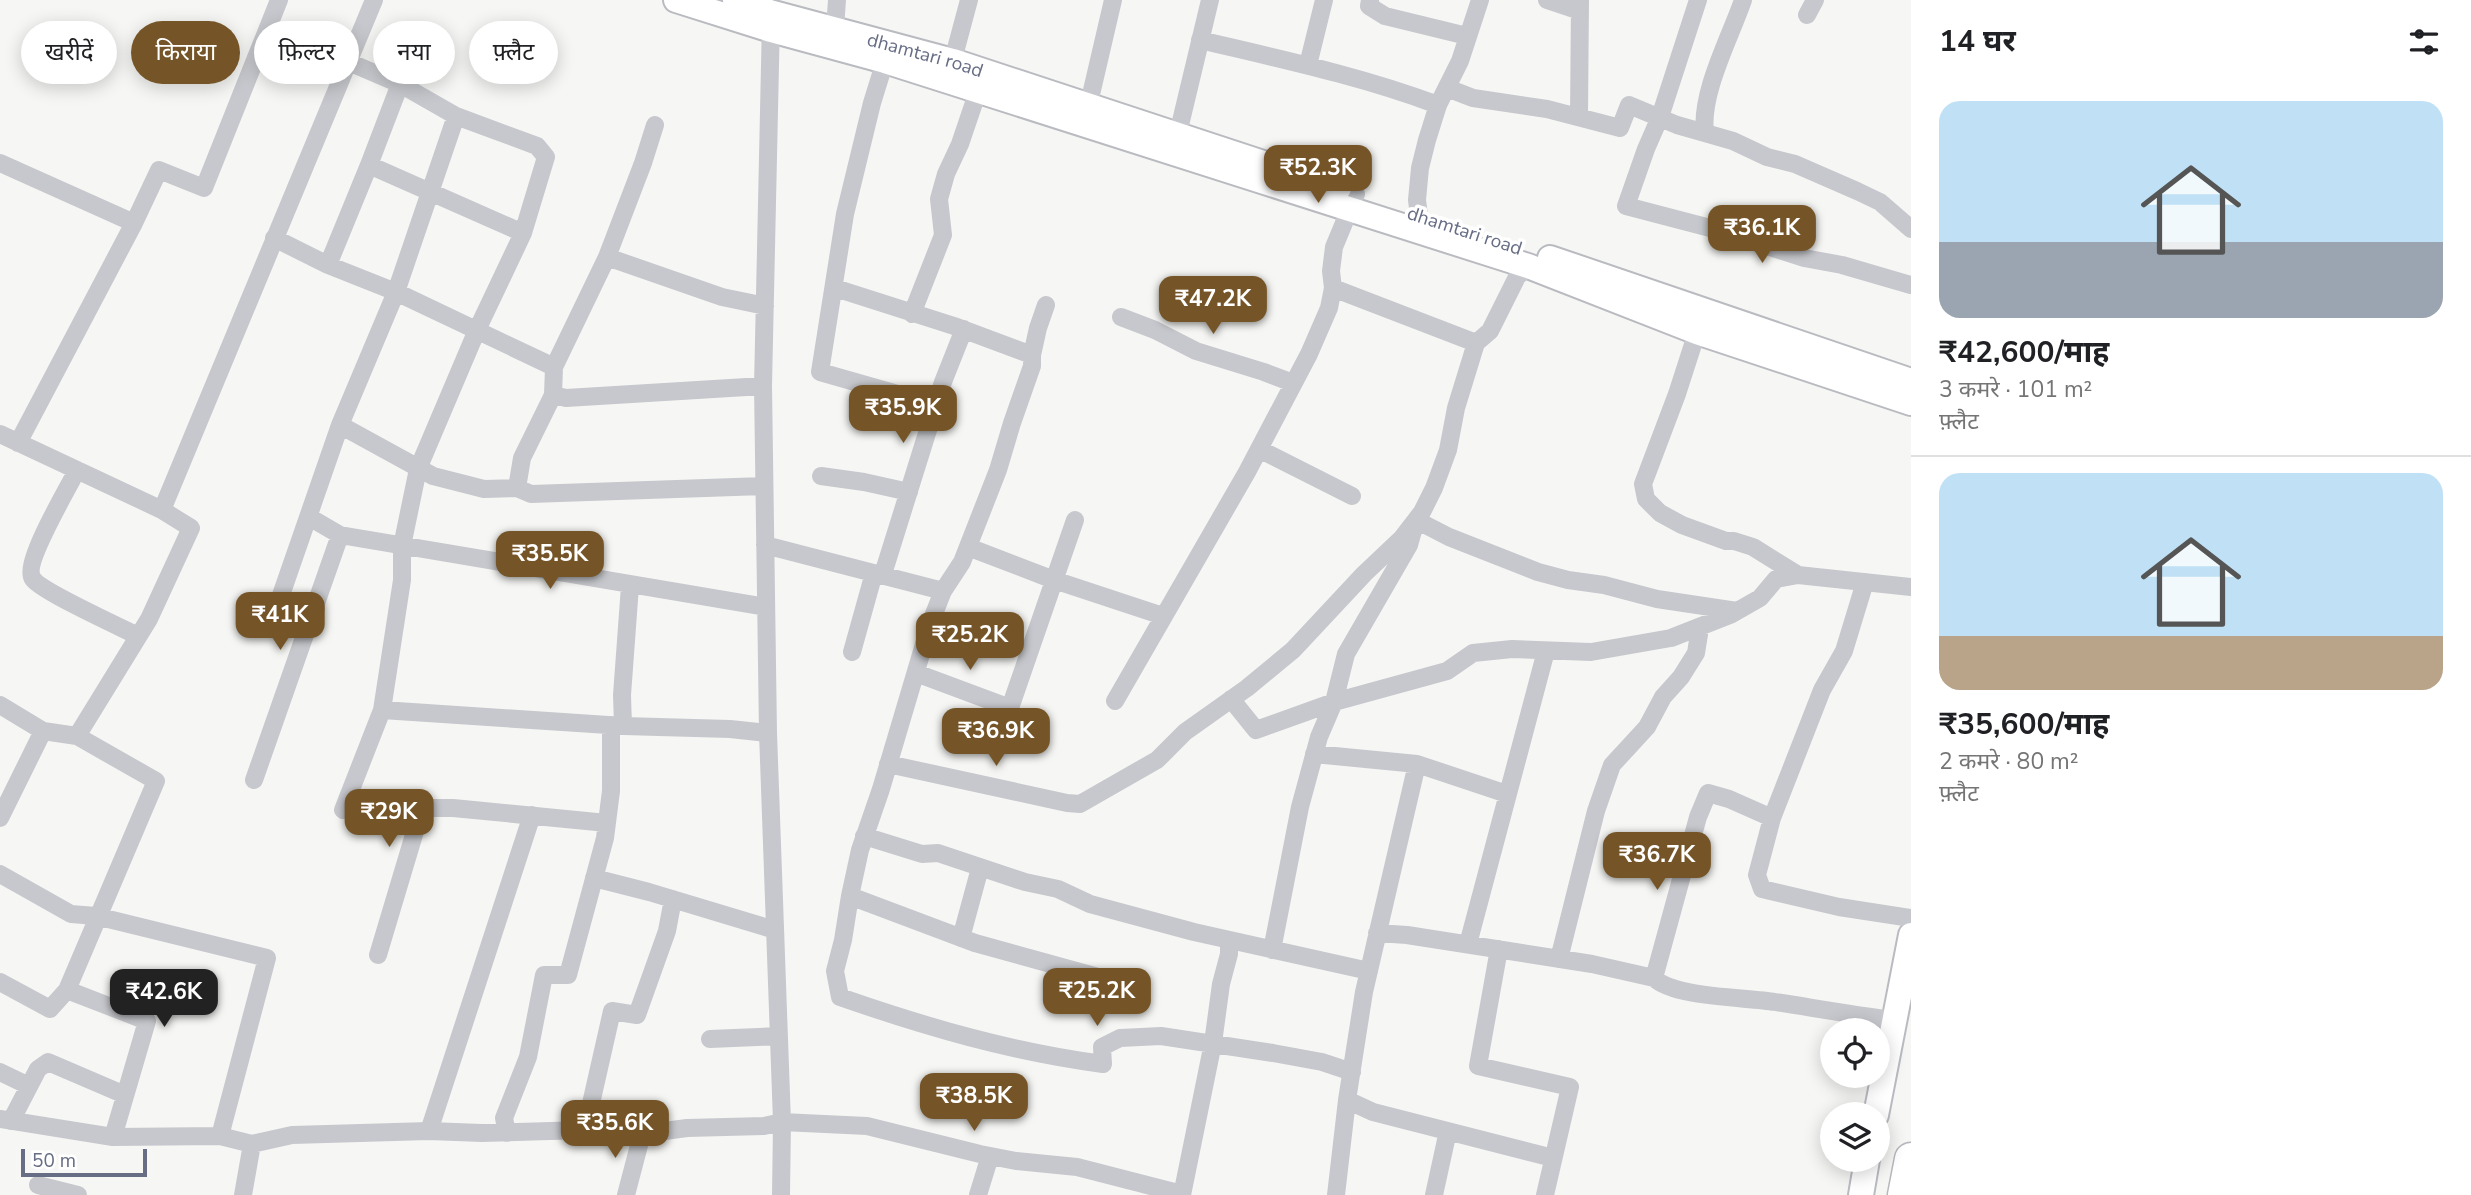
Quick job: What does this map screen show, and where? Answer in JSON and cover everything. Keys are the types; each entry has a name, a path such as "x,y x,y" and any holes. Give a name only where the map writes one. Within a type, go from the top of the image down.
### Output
{"highway":[{"path":"1904,1195 1911,1159"}],"main road":[{"path":"676,0 770,14 885,61 951,72 978,91 1086,115 1420,223 1697,332 1911,403"},
{"name":"dhamtari road","path":"735,0 770,14 835,29 951,72 1086,115"},
{"name":"dhamtari road","path":"1420,223 1911,381"},
{"path":"1878,1102 1911,935"},
{"path":"1861,1195 1865,1172"}],"street":[{"path":"272,21 279,0"},
{"path":"359,35 374,0"},
{"path":"835,29 837,0"},
{"path":"951,72 969,0"},
{"path":"1086,115 1113,0"},
{"path":"1175,145 1210,0"},
{"path":"1308,65 1324,0"},
{"path":"1370,0 1369,6 1385,16 1467,36"},
{"path":"1420,223 1417,200 1420,168 1438,105 1460,61 1480,0"},
{"path":"1547,0 1580,5 1579,116"},
{"path":"1698,0 1660,117 1626,206 1714,229 1804,258 1842,265 1911,285"},
{"path":"1705,133 1704,124 1712,80 1743,0"},
{"path":"770,14 763,386 768,733 782,1122 781,1195"},
{"path":"1200,40 1308,65 1401,91 1438,105"},
{"path":"885,61 845,214 820,372 936,405"},
{"path":"18,443 134,223 159,170 204,188 254,65"},
{"path":"162,510 338,84"},
{"path":"328,265 400,84 456,116 537,146 545,158 523,233 477,330 418,469 402,546 402,580 382,710 343,810"},
{"path":"1447,88 1473,98 1579,116 1620,128 1629,105 1733,141 1767,157 1795,164 1880,202 1911,229"},
{"path":"912,314 943,235 939,199 978,91"},
{"path":"316,608 280,598 340,425 396,292 456,116"},
{"path":"517,488 522,458 554,395 554,367 607,257 643,163 654,125"},
{"path":"0,163 134,223"},
{"path":"369,165 523,233"},
{"path":"1115,701 1259,449 1329,308 1335,247 1353,202"},
{"path":"274,238 554,367"},
{"path":"607,257 722,297 765,306"},
{"path":"888,764 1080,804 1157,760 1185,732 1293,650 1364,574 1402,538 1416,520 1434,488 1448,450 1456,408 1476,343 1490,331 1517,277 1528,267"},
{"path":"835,288 964,329 1032,355"},
{"path":"1333,288 1476,343"},
{"path":"1046,305 1038,328 1026,390 962,562 943,591 930,624 864,836 850,896 844,940 835,971 840,997 922,1026 1053,1058 1103,1064 1102,1047 1120,1038 1161,1036 1322,1062 1352,1072"},
{"path":"1121,317 1155,330 1196,351 1293,383"},
{"path":"852,652 964,329"},
{"path":"1697,332 1643,484 1646,499 1660,513 1682,525 1726,541 1753,547 1798,575"},
{"path":"554,395 566,398 763,386"},
{"path":"340,425 433,476 484,489 517,488 531,494 764,486"},
{"path":"0,435 162,510 191,528 149,619 77,736"},
{"path":"1259,449 1352,496"},
{"path":"78,470 35,553 30,571 32,579 47,590 138,636"},
{"path":"821,476 909,492"},
{"path":"309,517 341,535 766,607"},
{"path":"916,673 1010,708 1075,520"},
{"path":"1416,520 1449,537 1538,572 1657,599 1737,611"},
{"path":"1272,950 1300,807 1314,754 1334,702 1346,654 1409,545 1416,520"},
{"path":"254,780 341,535"},
{"path":"765,545 943,591"},
{"path":"968,547 1054,580 1163,616"},
{"path":"1231,699 1256,730 1334,702 1447,671 1473,653 1511,649 1603,650 1671,638 1737,611 1760,598 1776,579 1798,575 1911,587"},
{"path":"1865,582 1844,651 1822,690 1772,818 1757,876 1762,889 1839,907 1911,918"},
{"path":"507,1133 505,1118 528,1057 544,975 568,975 607,823 623,683 630,586"},
{"path":"1559,959 1596,811 1612,765 1647,727 1663,697 1681,677 1696,653 1700,628"},
{"path":"1468,944 1546,651"},
{"path":"0,705 43,731 77,736 156,781 96,916 67,990 50,1009 0,982"},
{"path":"382,710 768,733"},
{"path":"0,818 8,781 43,731"},
{"path":"1314,754 1417,764 1507,794"},
{"path":"1336,1195 1347,1100 1369,971 1417,764"},
{"path":"1654,978 1695,827 1708,793 1772,818"},
{"path":"378,955 422,808 453,808 607,823"},
{"path":"429,1131 532,815"},
{"path":"864,836 922,854 938,853 980,868 1058,889 1090,904 1194,932 1369,971"},
{"path":"961,938 980,868"},
{"path":"0,874 71,914 96,916 267,958 219,1136"},
{"path":"594,878 775,930"},
{"path":"850,896 961,938 1098,977"},
{"path":"585,1130 612,1011 637,1015 667,931 673,899"},
{"path":"1377,933 1407,935 1559,959 1654,978 1677,988 1725,998 1772,1001 1893,1020"},
{"path":"125,1095 48,1062 38,1069 6,1120 113,1137 219,1136 252,1144 292,1135 585,1130 642,1134 687,1128 764,1126 782,1122 867,1126 990,1156 1077,1167 1182,1195 1213,1043 1230,940"},
{"path":"1499,949 1478,1066 1570,1087 1545,1195"},
{"path":"67,990 146,1021 113,1137"},
{"path":"710,1039 779,1036"},
{"path":"0,1072 29,1086"},
{"path":"1347,1100 1373,1112 1553,1158"},
{"path":"1434,1195 1448,1131"},
{"path":"626,1195 642,1134"},
{"path":"243,1195 252,1144"},
{"path":"978,1195 990,1156"},
{"path":"38,1185 78,1195"}]}
